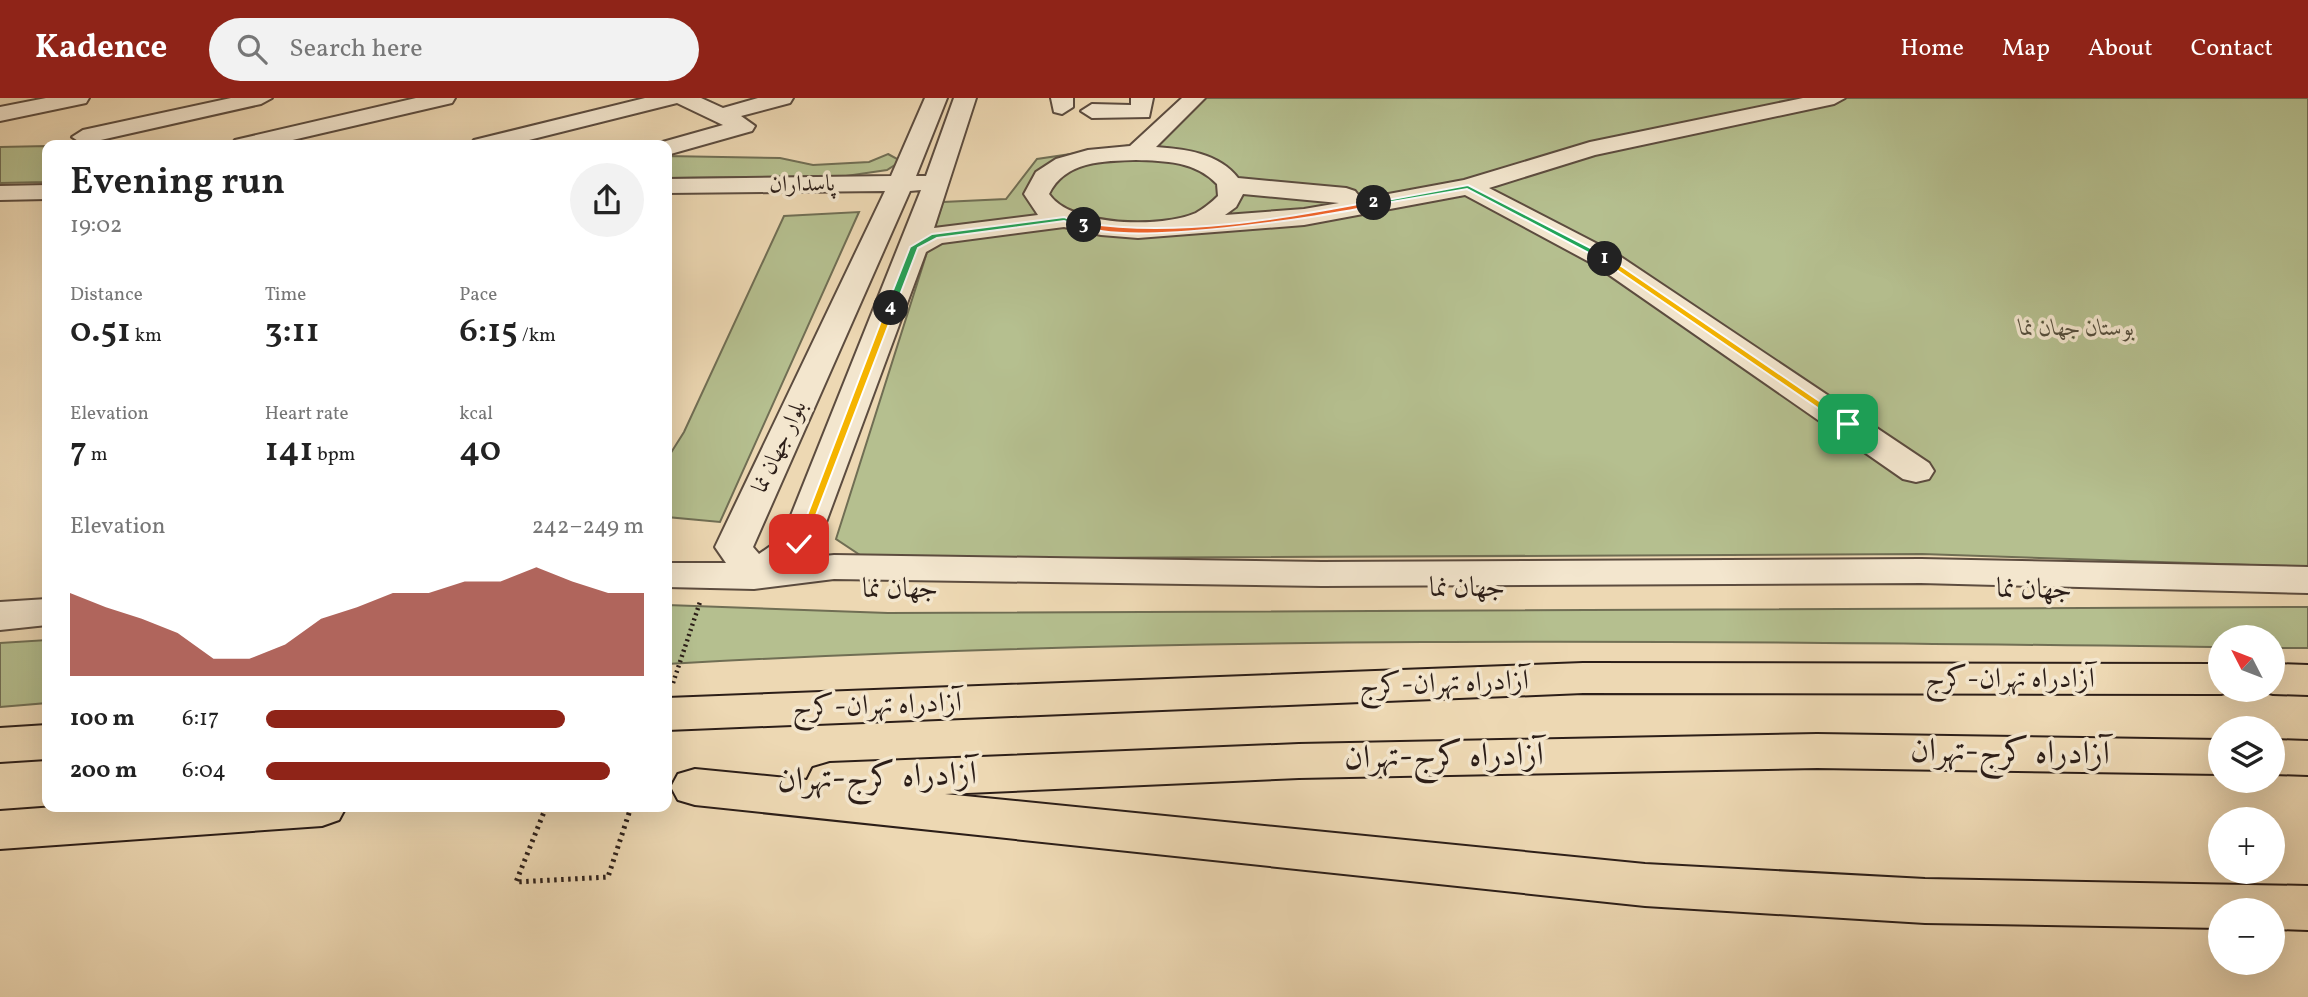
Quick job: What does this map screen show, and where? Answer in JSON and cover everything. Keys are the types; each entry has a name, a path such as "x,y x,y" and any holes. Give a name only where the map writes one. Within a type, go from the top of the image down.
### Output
{"highway":[{"name":"آزادراه تهران-کرج","path":"672,701 1583,678 2208,679"},
{"path":"2286,680 2308,680"},
{"path":"0,745 42,741"},
{"name":"آزادراه کرج-تهران","path":"681,787 1298,761 1817,751 2208,757"},
{"path":"2285,757 2308,758"},
{"path":"681,787 1645,885 1925,901 2308,908"},
{"path":"0,830 252,812"}],"street":[{"path":"0,114 78,98"},
{"path":"83,137 261,98"},
{"path":"338,98 369,120"},
{"path":"501,140 671,98"},
{"path":"672,147 744,126 684,98"},
{"path":"721,115 782,98"},
{"name":"بلوار جهان نما","path":"936,98 897,191 734,547 754,576 799,544 914,247 943,199 965,98"},
{"path":"1092,111 1141,112 1142,98"},
{"path":"1136,153 1194,98"},
{"path":"914,247 935,236 1064,219 1117,230 1304,217 1387,199 1468,187 1590,149 1835,98"},
{"path":"298,140 454,99"},
{"path":"268,140 369,120"},
{"path":"1064,219 1041,203 1037,193 1040,182 1050,172 1087,158 1136,153 1187,158 1208,165 1223,174 1231,185 1231,197 1222,209 1203,219 1177,227"},
{"path":"1231,185 1387,199"},
{"name":"پاسداران","path":"672,186 897,191"},
{"path":"1468,187 1605,259 1916,471"},
{"path":"897,191 989,211 1041,203"},
{"name":"پاسداران","path":"672,200 897,191"},
{"path":"0,193 42,196"},
{"path":"0,207 42,197"},
{"name":"جهان نما","path":"754,576 834,567 1322,574 1921,572 2308,580"},
{"path":"672,575 754,576"},
{"name":"جهان نما","path":"754,576 822,589 1851,587 2308,595"},
{"path":"0,616 42,612"}],"path":[{"path":"672,691 701,597"},
{"path":"544,812 516,882 608,877 629,812"}],"green space":[{"name":"بوستان جهان نما","path":"1204,98 2308,98 2308,567 1922,554 866,559 836,539 943,202 1006,199 1037,159 1159,141"},
{"path":"42,146 42,182 0,183 0,147"},
{"path":"888,154 901,161 887,170 846,176 672,178 672,156 780,158 813,165 869,162"},
{"path":"859,212 720,522 672,517 672,451 684,432 784,216"},
{"path":"672,605 888,613 2308,607 2308,648 2286,648 2286,625 2208,625 2208,647 1444,642 1055,648 672,664"},
{"path":"42,640 42,703 0,707 0,643"}],"route":[{"path":"799,544 914,247 935,236 1064,219 1117,230 1231,224 1304,217 1363,207 1387,199 1468,187 1605,259 1848,424"}]}
